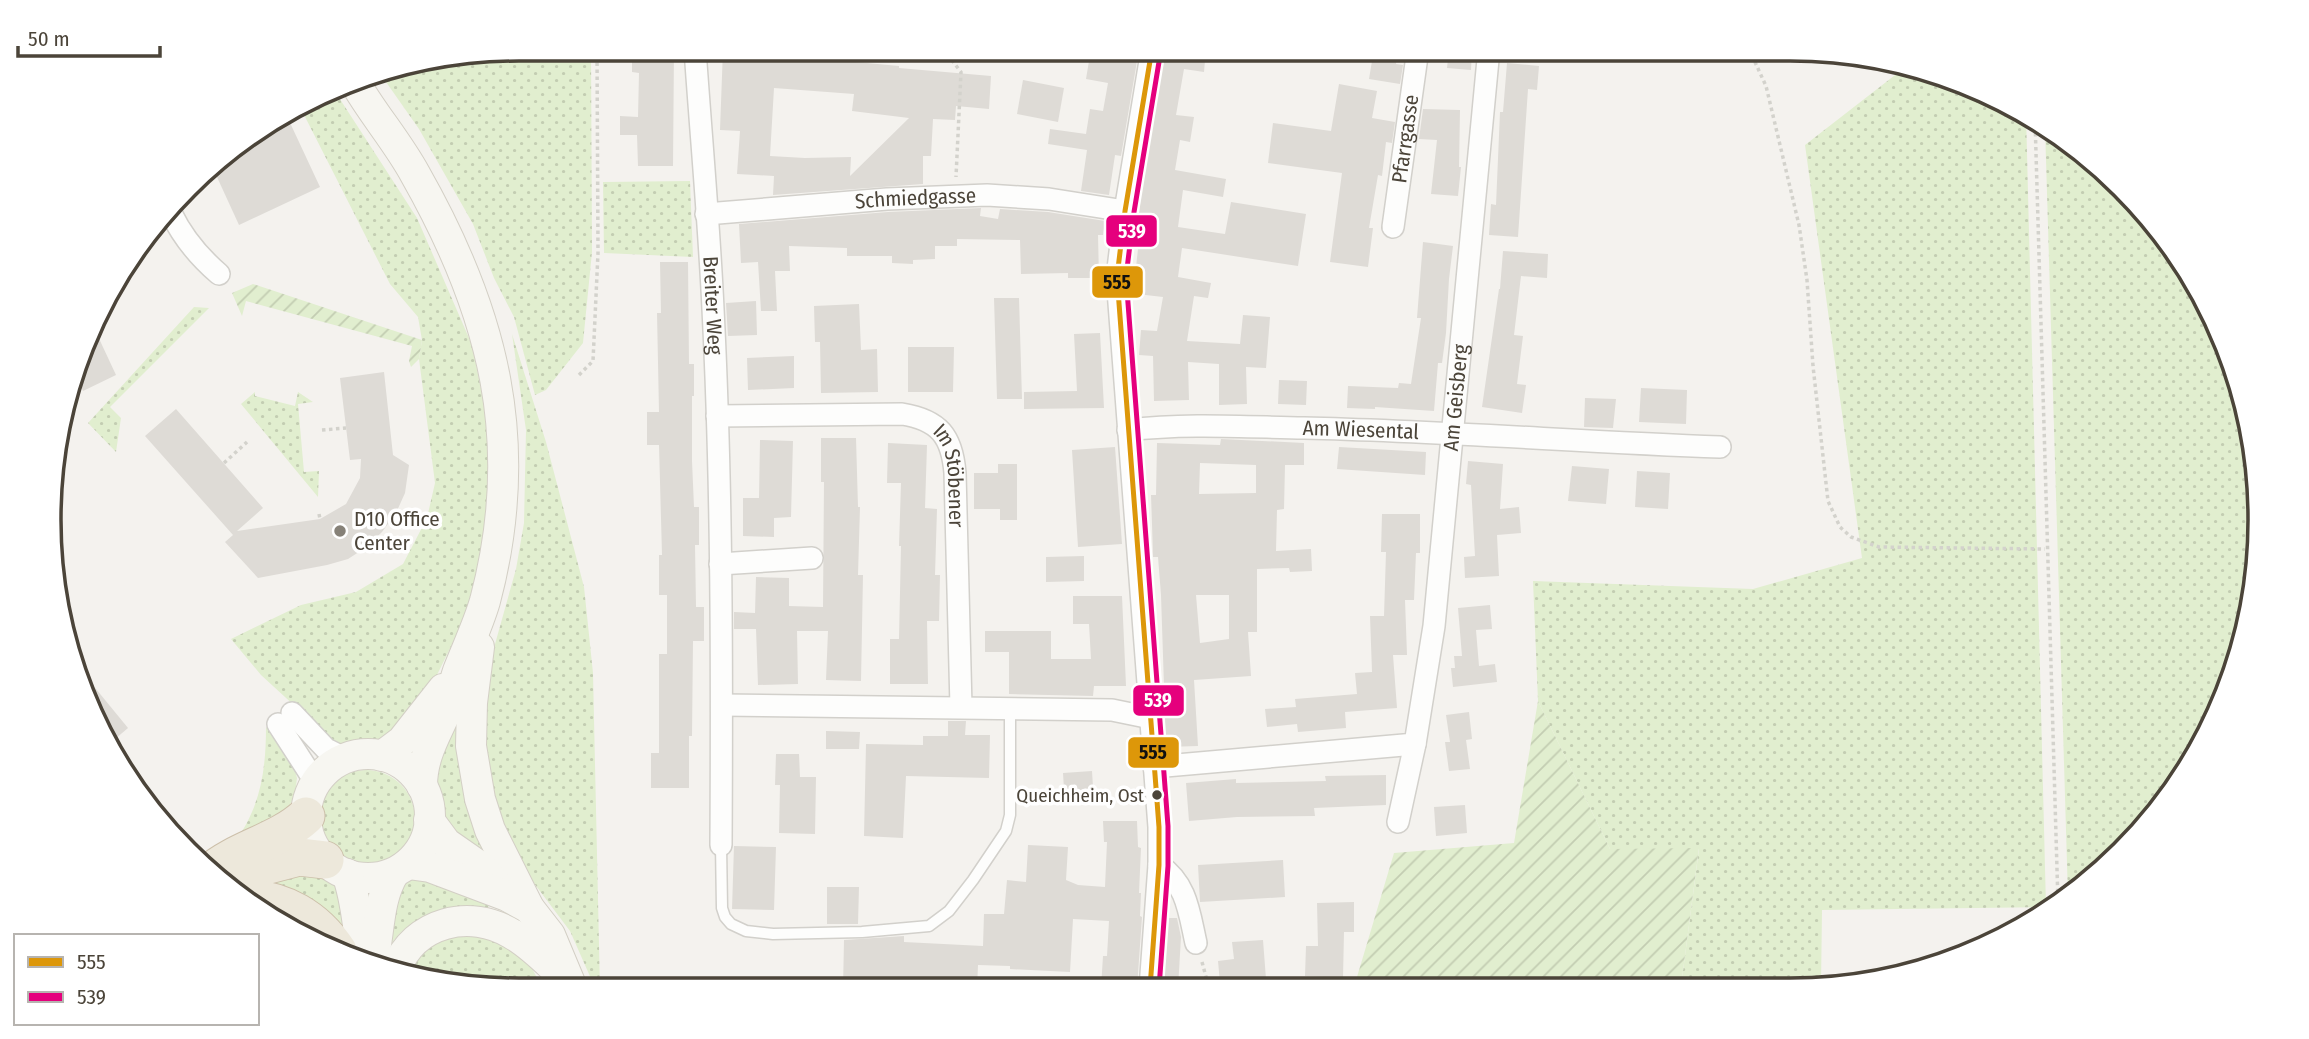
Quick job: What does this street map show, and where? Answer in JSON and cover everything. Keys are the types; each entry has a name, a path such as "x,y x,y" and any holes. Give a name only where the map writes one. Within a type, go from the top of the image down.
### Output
{"highway":[{"path":"218,865 287,832 311,799"},
{"path":"231,875 290,858 308,857 336,867"},
{"path":"264,900 273,901 301,913 323,933"}],"main road":[{"path":"361,90 413,170 436,212 458,257 492,358 502,422 503,496 497,545 483,608 472,714 473,766 490,830 518,902"},
{"path":"422,786 424,760 444,715 457,673 483,608"},
{"path":"382,756 402,741 457,673"},
{"path":"361,949 356,900 336,867 311,841 311,799 329,768 346,759 364,755 382,756 409,770 422,786 428,803 429,820 423,845 386,886 375,954"},
{"path":"429,820 446,844 482,868 550,935 568,978"},
{"path":"336,867 369,878 401,868 430,867 518,902"},
{"path":"400,962 407,949 423,933 436,926 473,920 493,924 512,933 562,978"}],"street":[{"name":"Breiter Weg","path":"696,61 713,307 717,416 722,705 721,845"},
{"path":"1150,61 1117,277 1152,718 1159,865 1151,978"},
{"name":"Pfarrgasse","path":"1393,227 1417,61"},
{"name":"Am Geisberg","path":"1398,822 1415,744 1434,626 1488,61"},
{"name":"Schmiedgasse","path":"706,214 956,195 1037,198 1125,211"},
{"path":"174,219 182,236 200,258 219,274"},
{"name":"Im Stöbener","path":"717,416 902,414 925,418 935,425 952,449 955,473 961,708"},
{"name":"Am Wiesental","path":"1128,429 1283,428 1451,433 1720,447"},
{"path":"720,564 812,558"},
{"path":"722,705 1112,710 1152,718"},
{"path":"311,799 285,719 326,749 346,759"},
{"path":"1154,767 1415,744"},
{"path":"1159,865 1174,876 1181,888 1196,943"}],"lane":[{"path":"721,845 722,908 731,924 746,931 798,934 929,926 949,911 1006,831 1010,815 1010,708"}],"path":[{"path":"579,374 593,361 598,253 597,61"},
{"path":"952,61 961,72 956,195"},
{"path":"1755,61 1766,86 1799,225 1807,280 1826,489 1832,515 1851,537 1878,547 2046,549"},
{"path":"2035,133 2058,891"},
{"path":"322,430 346,428"},
{"path":"224,463 247,443"},
{"path":"1196,943 1206,978"}],"green space":[{"path":"520,61 591,61 592,252 583,343 546,390 535,395 514,317 494,278 473,224 419,129 386,82 460,65"},
{"path":"1896,74 1965,96 2026,127 2046,900 2034,907 1822,910 1821,977 1682,978 1699,849 1610,849 1538,701 1533,581 1753,589 1862,558 1805,145"},
{"path":"339,98 417,218 472,345 486,413 489,485 480,570 465,618 435,679 383,743 344,745 334,742 261,675 231,639 301,605 356,592 403,564 427,518 435,483 419,359 422,340 418,317 390,284 304,116"},
{"path":"2045,139 2114,195 2153,241 2186,290 2213,344 2232,401 2244,460 2248,520 2239,609 2223,667 2200,722 2171,774 2134,822 2114,844 2068,883"},
{"path":"690,181 693,257 604,253 603,182"},
{"path":"253,284 422,340 419,359 411,367 409,361 412,346 246,301 242,316 232,293"},
{"path":"194,307 209,308 110,407 121,418 116,452 88,423"},
{"path":"512,334 546,442 584,587 593,673 600,978 591,978 570,931 527,874 489,795 482,736 490,662 516,569 524,523 526,430"},
{"path":"255,392 255,396 295,406 298,392 313,402 298,404 304,472 319,471 318,497 241,404"},
{"path":"1538,701 1610,849 1699,848 1682,978 1357,978 1394,853 1514,843"},
{"path":"458,705 463,787 475,826 494,863 440,821 436,793 429,772"},
{"path":"266,727 294,767 297,778 295,794 288,809 235,842 251,815 260,787"},
{"path":"366,770 385,774 401,784 411,800 415,819 411,838 401,854 385,864 366,868 347,864 331,854 321,838 317,819 321,800 331,784 347,774"},
{"path":"317,872 341,893 350,945 346,944 238,881"},
{"path":"425,877 489,905 487,910 460,908 434,913 410,925 391,944 386,923 401,883 412,878"},
{"path":"488,930 530,964 537,978 460,974 408,964 426,940"}],"building":[{"path":"632,61 674,61 673,166 638,166 637,135 620,135 620,116 638,117 639,73 632,72"},
{"path":"723,61 845,61 991,76 989,109 956,106 955,120 933,119 931,156 923,156 923,184 773,195 774,176 737,174 740,131 720,130","holes":["774,88 854,94 852,111 909,118 850,176 851,157 770,156"]},
{"path":"1089,61 1137,61 1121,156 1115,155 1109,195 1081,191 1087,150 1048,144 1050,129 1086,134 1090,109 1103,111 1108,83 1086,79"},
{"path":"1163,61 1205,61 1204,72 1184,69 1176,115 1194,117 1190,142 1180,140 1175,170 1226,179 1223,197 1183,190 1178,227 1225,234 1231,202 1306,214 1298,266 1182,248 1178,277 1211,283 1208,298 1194,296 1187,341 1240,344 1243,315 1270,317 1266,368 1246,367 1247,404 1219,405 1219,364 1188,362 1189,400 1154,401 1153,356 1139,355 1141,330 1157,331 1163,297 1137,294 1140,268 1136,267 1139,240 1136,240"},
{"path":"1372,61 1396,61 1396,64 1403,65 1400,84 1369,79"},
{"path":"1448,61 1471,61 1471,70 1447,68"},
{"path":"1507,63 1539,66 1537,90 1528,89 1518,237 1489,235 1491,204 1496,205 1500,112 1503,112"},
{"path":"1023,80 1064,88 1058,122 1017,114"},
{"path":"1339,84 1377,91 1372,118 1395,122 1392,143 1386,142 1382,176 1378,175 1369,228 1373,228 1368,267 1330,262 1342,173 1268,163 1273,123 1331,131"},
{"path":"1423,109 1460,110 1461,167 1458,196 1431,194 1437,140 1419,139"},
{"path":"290,123 320,187 239,225 216,176 265,138"},
{"path":"981,208 980,216 998,219 1000,209 1048,212 1105,221 1103,235 1098,235 1099,278 1068,278 1068,273 1021,274 1020,240 957,239 957,246 935,246 935,259 913,260 913,264 892,263 892,256 847,256 847,248 789,246 790,271 775,271 777,311 761,311 758,262 741,263 739,224 888,212"},
{"path":"1423,242 1453,246 1446,333 1442,363 1438,363 1434,411 1347,408 1348,386 1398,388 1399,383 1411,384 1421,318 1417,318"},
{"path":"1503,251 1548,254 1547,278 1521,276 1514,335 1523,336 1517,384 1526,385 1522,413 1482,407"},
{"path":"660,262 688,262 689,364 694,364 692,461 694,507 699,507 699,545 695,545 696,607 704,607 704,641 693,641 689,788 651,788 651,753 659,753 659,654 667,654 667,595 659,595 659,555 662,555 659,445 647,445 647,412 659,412 657,313 661,313"},
{"path":"994,298 1019,298 1022,399 997,399"},
{"path":"756,301 757,335 728,336 726,303"},
{"path":"859,304 861,350 877,349 878,392 821,393 820,342 815,342 814,306"},
{"path":"1100,333 1104,408 1024,409 1024,392 1077,391 1074,334"},
{"path":"99,338 116,375 83,391 81,387"},
{"path":"908,347 954,347 953,392 908,392"},
{"path":"794,356 794,388 748,390 747,358"},
{"path":"384,372 393,455 409,465 405,493 396,513 382,532 365,548 348,559 327,565 258,578 225,542 233,535 145,436 176,409 263,508 237,531 320,519 346,504 360,478 361,459 350,460 340,378"},
{"path":"1279,380 1307,381 1306,405 1278,404"},
{"path":"1641,388 1687,390 1686,424 1639,422"},
{"path":"1585,398 1616,399 1613,428 1584,427"},
{"path":"821,438 856,438 860,507 858,575 863,575 861,681 826,680 828,631 797,631 798,684 758,685 756,629 734,629 734,612 755,613 756,577 789,578 789,606 823,607 824,482 821,482"},
{"path":"1221,439 1304,443 1304,465 1285,465 1284,509 1277,510 1276,551 1311,549 1312,571 1290,572 1289,568 1257,569 1257,632 1248,632 1251,676 1194,680 1198,746 1166,747 1161,595 1158,557 1153,557 1151,495 1156,495 1157,443 1220,445","holes":["1200,463 1256,465 1256,493 1199,494","1196,595 1229,595 1229,639 1200,643"]},
{"path":"760,440 793,441 791,517 774,518 774,537 743,536 743,498 759,498"},
{"path":"888,443 927,445 925,508 937,509 935,575 940,575 939,621 927,621 928,684 890,684 890,639 899,639 901,483 887,483"},
{"path":"1115,447 1122,544 1078,547 1072,450"},
{"path":"1339,447 1426,452 1425,475 1337,469"},
{"path":"1468,461 1503,464 1500,509 1519,507 1521,533 1497,535 1499,576 1465,578 1464,557 1475,556 1471,485 1466,484"},
{"path":"998,464 1017,464 1017,520 1000,520 1000,509 974,509 974,473 998,473"},
{"path":"1572,466 1609,469 1606,504 1568,501"},
{"path":"1637,471 1670,473 1668,509 1635,507"},
{"path":"1382,514 1420,514 1420,553 1416,553 1414,600 1405,600 1407,655 1393,655 1397,708 1345,712 1346,728 1298,732 1297,724 1267,727 1265,709 1296,707 1295,699 1357,694 1355,673 1372,672 1370,616 1384,616 1386,552 1381,552"},
{"path":"1084,556 1084,581 1046,582 1046,557"},
{"path":"1073,596 1122,596 1126,686 1094,686 1093,696 1009,694 1009,652 985,652 985,631 1051,631 1051,659 1091,659 1089,624 1073,624"},
{"path":"1490,605 1492,629 1476,630 1479,666 1495,664 1497,682 1453,687 1451,668 1455,668 1454,656 1462,656 1458,608"},
{"path":"92,684 128,728 117,737"},
{"path":"1469,712 1472,739 1466,740 1470,769 1449,771 1445,742 1450,742 1446,715"},
{"path":"948,721 966,721 965,735 990,735 989,778 906,776 903,838 864,836 866,744 923,745 923,736 948,736"},
{"path":"826,731 860,732 859,749 826,749"},
{"path":"776,754 799,754 800,777 816,777 815,834 779,833 780,785 775,785"},
{"path":"1092,771 1094,803 1065,805 1063,773"},
{"path":"1386,775 1386,805 1314,808 1315,816 1189,821 1186,783 1236,779 1236,783 1326,781 1325,776"},
{"path":"1465,805 1467,833 1436,836 1434,807"},
{"path":"1103,821 1137,821 1138,847 1141,848 1139,893 1142,917 1138,978 1102,978 1103,956 1107,956 1109,921 1073,919 1070,972 978,965 977,978 843,978 844,940 904,936 904,942 983,946 984,914 1004,914 1007,880 1026,882 1028,845 1068,847 1066,880 1078,885 1105,887 1107,842 1104,842"},
{"path":"734,846 776,847 774,910 732,909"},
{"path":"1283,860 1285,897 1200,902 1198,865"},
{"path":"827,887 859,887 858,924 827,924"},
{"path":"1354,902 1354,932 1344,932 1343,978 1305,976 1306,946 1318,946 1317,903"},
{"path":"1168,918 1177,918 1181,937 1179,978 1164,978"},
{"path":"1263,940 1266,978 1220,978 1218,961 1234,959 1232,942"}],"transit line":[{"name":"555","path":"1150,61 1117,277 1159,827 1151,978"},
{"name":"539","path":"1159,61 1126,277 1168,826 1168,866 1160,978"}],"place":[{"name":"D10 Office Center","path":"340,531"},
{"name":"Queichheim, Ost","path":"1157,795"}]}
